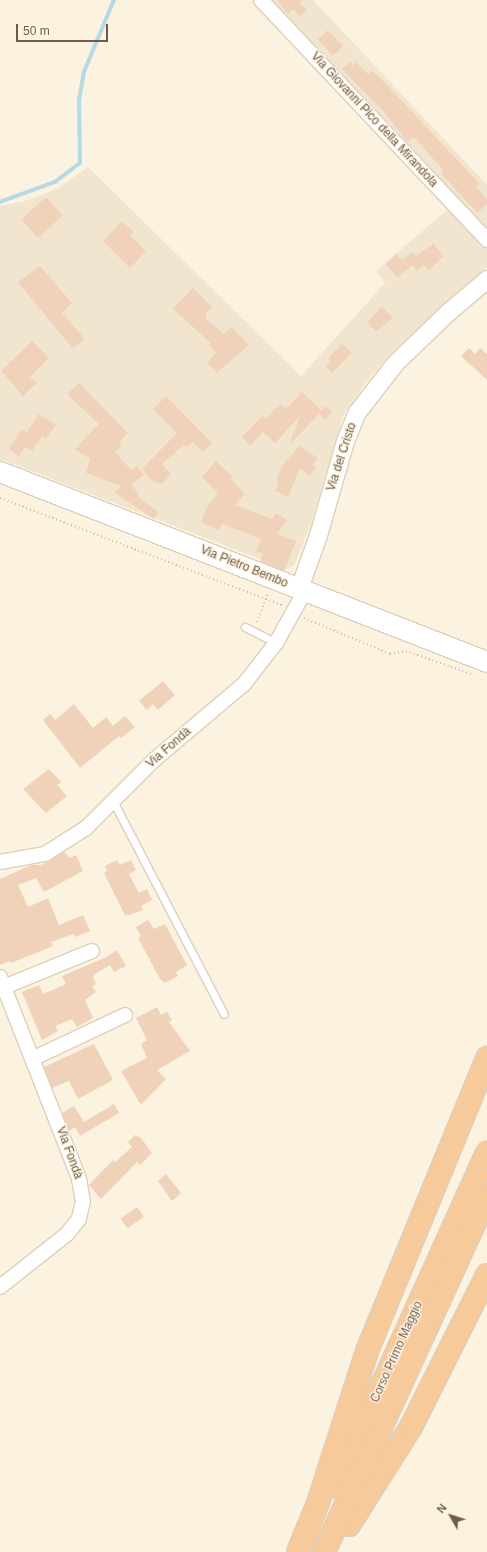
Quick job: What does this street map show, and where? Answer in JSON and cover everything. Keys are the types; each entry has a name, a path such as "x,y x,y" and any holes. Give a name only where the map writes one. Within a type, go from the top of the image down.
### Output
{"highway":[{"path":"298,1552 318,1503 367,1351 487,1058"},
{"name":"Corso Primo Maggio","path":"307,1552 487,1152"},
{"name":"Corso Primo Maggio","path":"324,1552 487,1196"},
{"path":"335,1552 410,1427 487,1275"}],"main road":[{"name":"Via Pietro Bembo","path":"0,472 302,590 481,668"}],"street":[{"name":"Via Giovanni Pico della Mirandola","path":"261,0 487,240"},
{"name":"Via del Cristo","path":"302,590 345,441 357,412 395,363 448,312 487,279"},
{"name":"Via Fondà","path":"0,862 50,850 86,828 154,760 244,684 276,643 302,590"},
{"name":"Via Fondà","path":"0,1287 67,1234 80,1219 83,1201 80,1179 2,982 92,951"},
{"path":"32,1059 125,1015"}],"lane":[{"path":"245,627 276,643"},
{"path":"113,801 224,1014"}],"path":[{"path":"0,498 284,606"},
{"path":"254,631 266,599"},
{"path":"303,617 313,623 390,654 406,651 467,674 481,668"}],"shaded area":[{"path":"254,0 313,0 487,185 487,267 389,355 365,384 343,416 311,524 294,566 286,569 0,459 0,206 25,201 57,189 88,167 301,376 385,283 376,271 449,208"}],"building":[{"path":"277,0 303,0 300,3 307,10 300,17 293,9 288,14"},
{"path":"328,30 343,46 333,56 318,40"},
{"path":"350,62 353,65 356,62 368,74 372,71 383,81 480,184 476,187 487,199 487,204 477,213 441,173 443,170 414,137 408,142 384,112 342,69"},
{"path":"46,197 63,216 38,238 21,219"},
{"path":"122,221 134,232 130,235 146,251 130,268 103,241"},
{"path":"433,244 444,256 429,270 424,265 417,271 412,265 398,278 386,264 396,254 402,260 412,252 416,256"},
{"path":"40,266 72,303 62,313 85,339 72,348 18,282"},
{"path":"193,288 212,307 205,314 207,316 205,318 224,334 231,327 249,345 217,373 207,363 216,353 209,345 211,343 173,309"},
{"path":"382,307 393,318 376,332 367,322"},
{"path":"32,341 49,358 30,377 37,383 23,396 1,371"},
{"path":"342,344 352,353 332,373 326,366 330,361 328,358"},
{"path":"469,348 475,354 480,348 487,354 487,380 461,356"},
{"path":"79,383 128,433 119,442 122,446 115,452 131,470 137,466 144,475 131,485 139,494 137,496 159,513 154,519 115,493 121,486 86,473 90,459 75,449 99,424 67,394"},
{"path":"302,392 321,410 325,406 332,412 325,420 319,414 289,445 300,416 275,443 263,432 250,446 242,437 263,415 266,418 280,404 286,409"},
{"path":"166,396 212,443 203,452 193,442 186,447 184,445 162,464 171,474 162,484 152,481 142,469 177,433 153,409"},
{"path":"39,414 56,425 46,439 42,436 32,451 25,447 19,456 9,449 22,429 27,432"},
{"path":"299,446 318,458 312,465 316,468 309,476 300,468 288,497 275,491 278,484 277,478 282,466"},
{"path":"216,461 233,477 231,479 245,494 235,505 272,519 276,513 287,520 277,534 296,541 284,571 260,561 263,553 256,551 261,539 222,524 219,530 201,522 207,507 218,493 202,477"},
{"path":"163,681 175,695 158,710 153,704 147,710 139,701"},
{"path":"74,704 93,728 106,717 113,726 125,716 135,727 121,738 119,736 80,768 43,720 50,714 55,720"},
{"path":"49,769 61,782 57,785 67,796 46,813 23,789"},
{"path":"64,852 70,858 76,855 83,871 44,892 36,878 18,885 28,907 48,898 59,925 83,915 90,931 75,937 74,934 51,942 53,946 11,963 10,961 0,965 0,879 31,865 41,865"},
{"path":"117,860 120,865 131,860 136,870 129,874 139,893 147,889 152,900 141,906 143,910 125,915 104,873 107,871 105,866"},
{"path":"148,920 154,929 165,924 187,965 176,972 178,976 165,983 160,979 138,938 141,936 136,927"},
{"path":"117,950 126,966 114,972 110,965 95,974 93,977 96,984 92,986 96,992 85,1000 93,1018 77,1027 72,1019 55,1026 58,1031 42,1040 22,992 39,985 43,994 55,989 66,984 62,976 107,957"},
{"path":"157,1007 161,1015 167,1012 172,1020 169,1022 190,1051 157,1070 166,1079 141,1105 121,1071 147,1058 141,1044 147,1040 136,1018"},
{"path":"94,1044 113,1080 78,1099 69,1081 52,1088 44,1067"},
{"path":"114,1104 119,1113 80,1136 75,1127 69,1131 62,1113 74,1106 84,1122"},
{"path":"135,1135 141,1138 152,1153 140,1165 137,1162 101,1199 89,1185 113,1160 115,1162 132,1147 128,1142"},
{"path":"166,1174 181,1193 172,1201 158,1181"},
{"path":"137,1207 144,1217 127,1228 121,1218"}],"waterway":[{"path":"0,202 55,182 80,163 79,100 84,72 114,0"}]}
